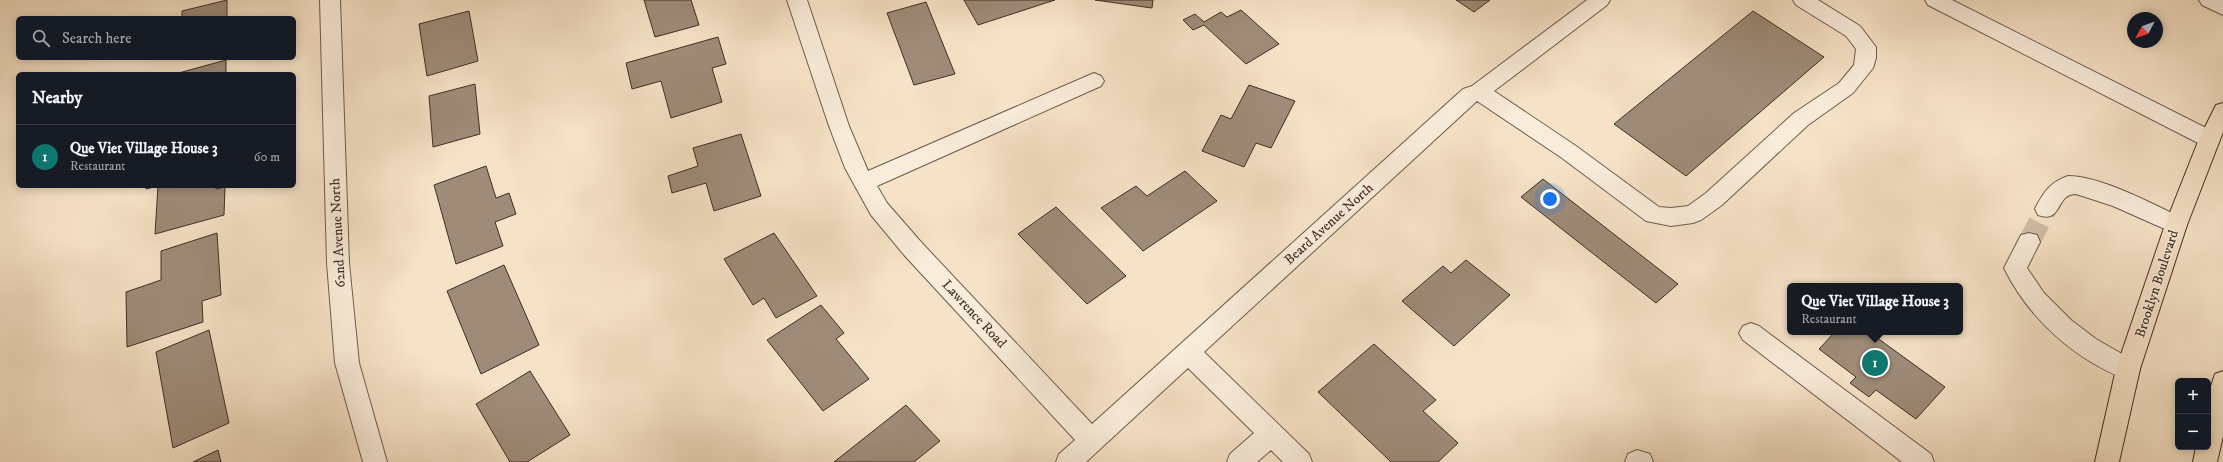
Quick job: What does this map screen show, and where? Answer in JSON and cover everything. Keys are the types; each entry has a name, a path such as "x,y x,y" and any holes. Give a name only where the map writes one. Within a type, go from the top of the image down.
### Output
{"main road":[{"name":"Brooklyn Boulevard","path":"2107,462 2128,369 2176,225 2209,138 2223,111"},
{"path":"2205,462 2223,382"}],"street":[{"name":"62nd Avenue North","path":"330,0 338,264 346,363 374,462"},
{"name":"Lawrence Road","path":"797,0 839,126 856,168 879,209 913,249 1092,441"},
{"name":"Beard Avenue North","path":"1068,462 1470,95 1479,91 1600,0"},
{"path":"1479,91 1569,152 1654,214 1671,217 1693,214 1714,199 1801,118 1846,88 1864,68 1866,47 1853,31 1803,0"},
{"path":"1935,0 2209,138"},
{"path":"2209,0 2223,8"},
{"path":"864,182 1094,81"},
{"path":"2046,209 2056,192 2069,184 2092,188 2176,225"},
{"path":"2028,242 2015,268 2027,289 2058,322 2083,343 2128,369"},
{"path":"1751,333 1922,462"},
{"path":"1188,352 1300,462"},
{"path":"1239,462 1270,434"}],"building":[{"path":"227,0 227,16 182,16 182,11"},
{"path":"644,0 691,0 699,25 655,37"},
{"path":"964,0 1055,0 978,25"},
{"path":"1095,0 1153,0 1152,8"},
{"path":"1456,0 1490,0 1474,12"},
{"path":"926,2 955,74 914,85 887,13"},
{"path":"1241,10 1279,44 1246,64 1204,25 1193,30 1183,20 1195,14 1204,22 1221,12 1227,17"},
{"path":"469,11 478,61 427,76 419,24"},
{"path":"1753,11 1824,57 1686,176 1614,124"},
{"path":"718,37 726,64 712,68 722,102 671,118 661,81 632,89 626,63"},
{"path":"226,60 226,72 182,72"},
{"path":"475,84 480,134 433,147 429,96"},
{"path":"1249,85 1295,101 1271,148 1256,143 1244,167 1202,151 1221,115 1231,119"},
{"path":"741,134 761,196 714,211 706,183 672,193 668,176 698,166 693,148"},
{"path":"486,166 496,198 509,193 516,214 495,222 503,246 456,264 434,185"},
{"path":"1185,171 1217,201 1143,251 1101,208 1136,186 1147,196"},
{"path":"1543,179 1678,284 1656,303 1521,197"},
{"path":"158,188 225,188 224,215 155,234"},
{"path":"1056,207 1126,276 1087,304 1018,234"},
{"path":"217,233 221,295 202,301 203,322 127,347 126,292 161,280 161,251"},
{"path":"774,233 817,296 776,318 764,298 753,305 724,259"},
{"path":"1466,260 1510,295 1454,346 1402,301 1443,266 1451,273"},
{"path":"504,265 539,345 481,374 447,291"},
{"path":"821,305 844,333 836,339 869,379 823,411 767,340"},
{"path":"209,330 229,423 173,448 156,352"},
{"path":"1832,335 1873,335 1945,387 1916,419 1876,390 1869,397 1850,383 1856,377 1819,349"},
{"path":"1374,344 1436,400 1423,411 1458,443 1438,462 1391,462 1318,392"},
{"path":"530,371 570,435 527,462 510,462 476,404"},
{"path":"906,405 940,441 914,462 834,462"},
{"path":"218,450 221,462 193,462"}],"tunnel":[{"path":"2029,242 2046,209"}],"place":[{"name":"Que Viet Village House 3","path":"1875,363"}]}
